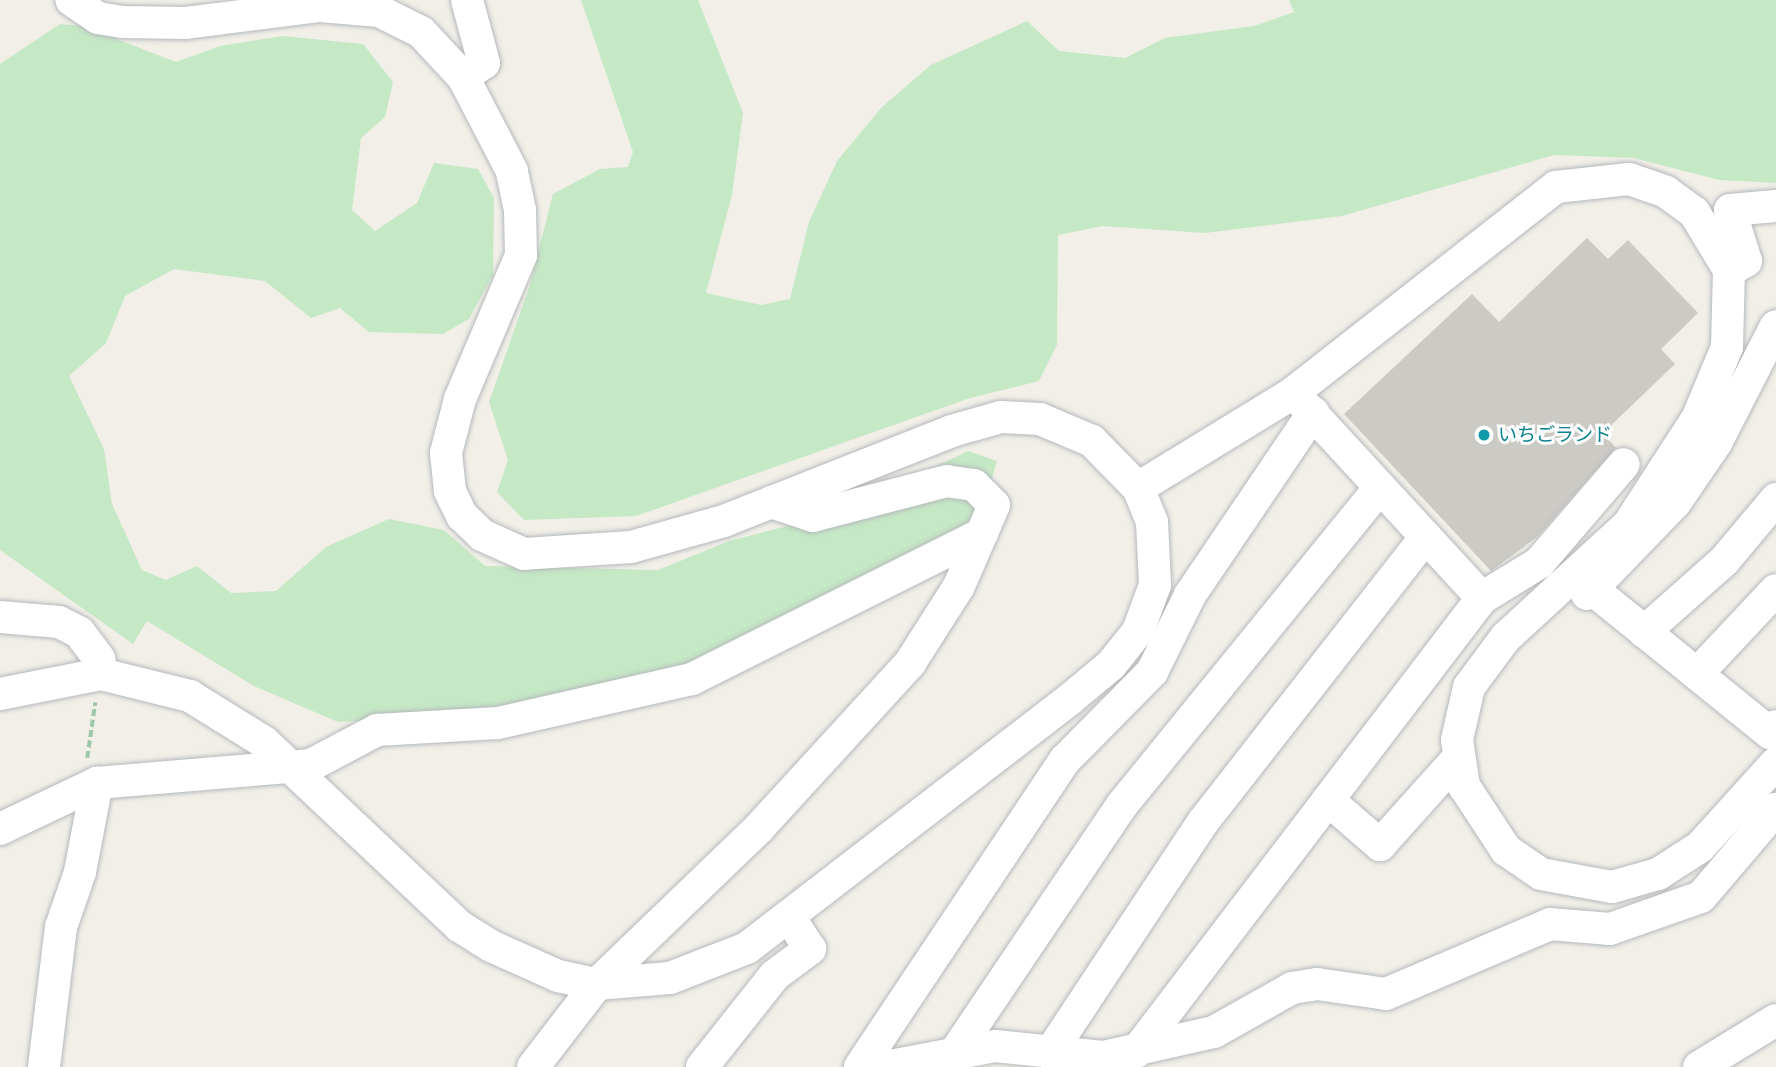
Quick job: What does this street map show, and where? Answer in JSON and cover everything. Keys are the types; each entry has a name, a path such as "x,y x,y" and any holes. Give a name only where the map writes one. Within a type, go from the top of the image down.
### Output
{"street":[{"path":"0,694 101,674 190,696 227,714 288,763 459,926 524,963 597,984 670,978 747,948 790,918 1111,665 1138,631 1155,585 1152,522 1138,488 1114,457 1068,427 1001,417 771,502 631,547 568,554 524,554 482,535 461,516 446,453 460,399 521,256 512,171 463,77 421,32 365,8 320,6 155,10 98,18 71,0"},
{"path":"463,77 484,63 467,0"},
{"path":"1138,488 1303,403 1556,187 1629,179 1666,192 1694,212 1729,270 1727,347 1667,472 1628,525 1506,637 1478,675 1457,740 1464,786 1482,822 1506,850 1541,874 1612,887 1658,873 1699,847 1776,763"},
{"path":"1729,270 1746,261 1730,210 1776,206"},
{"path":"1478,675 1490,681 1592,589 1675,503 1716,443 1776,326"},
{"path":"1303,403 1482,598"},
{"path":"860,1067 1065,760 1152,672 1189,595 1303,403"},
{"path":"1136,1052 1482,598 1539,563 1624,464"},
{"path":"533,1067 597,984 759,828 910,663 959,586 994,505 988,493 961,483 923,484 813,516 771,502"},
{"path":"954,1054 1122,805 1380,487"},
{"path":"1644,632 1724,561 1776,499"},
{"path":"0,829 97,783 288,763 311,765 377,730 498,723 692,679 982,534"},
{"path":"1052,1050 1203,822 1426,537"},
{"path":"1592,589 1770,733 1776,726"},
{"path":"1697,674 1776,590"},
{"path":"0,617 59,622 79,632 99,659 101,674"},
{"path":"1328,800 1380,845 1459,757"},
{"path":"44,1067 61,926 80,872 97,783"},
{"path":"885,1067 995,1046 1103,1057 1136,1052 1214,1032 1292,988 1317,984 1386,994 1550,924 1610,929 1701,897 1776,810"},
{"path":"702,1067 775,975 810,949 790,918"},
{"path":"1699,1067 1776,1020"}],"path":[{"path":"97,783 99,769 83,755 101,674"}],"green space":[{"path":"581,0 698,0 743,113 732,195 706,293 761,305 790,299 809,222 837,161 882,107 931,65 1027,21 1059,51 1125,58 1165,38 1254,26 1294,12 1289,0 1776,0 1776,183 1719,180 1634,158 1554,155 1342,216 1205,233 1103,226 1058,235 1057,345 1039,381 970,398 636,516 524,520 497,492 508,460 489,402 529,288 553,194 600,169 628,167 633,152"},
{"path":"60,24 83,26 176,62 220,46 283,36 363,44 393,82 385,117 361,138 352,210 375,231 417,203 434,163 478,169 494,198 493,275 469,319 443,334 369,332 340,308 311,318 265,281 174,269 125,296 106,343 69,376 104,449 112,504 142,570 166,580 197,566 231,593 276,591 326,547 389,519 444,530 485,566 658,570 729,541 838,513 968,451 997,461 979,524 727,660 577,708 338,722 254,686 147,621 133,644 0,550 0,64"}],"building":[{"name":"いちごランド","path":"1587,238 1608,259 1628,240 1698,313 1661,349 1675,364 1603,433 1616,448 1537,537 1491,571 1344,414 1472,294 1499,322"}],"place":[{"name":"いちごランド","path":"1484,435"}]}
